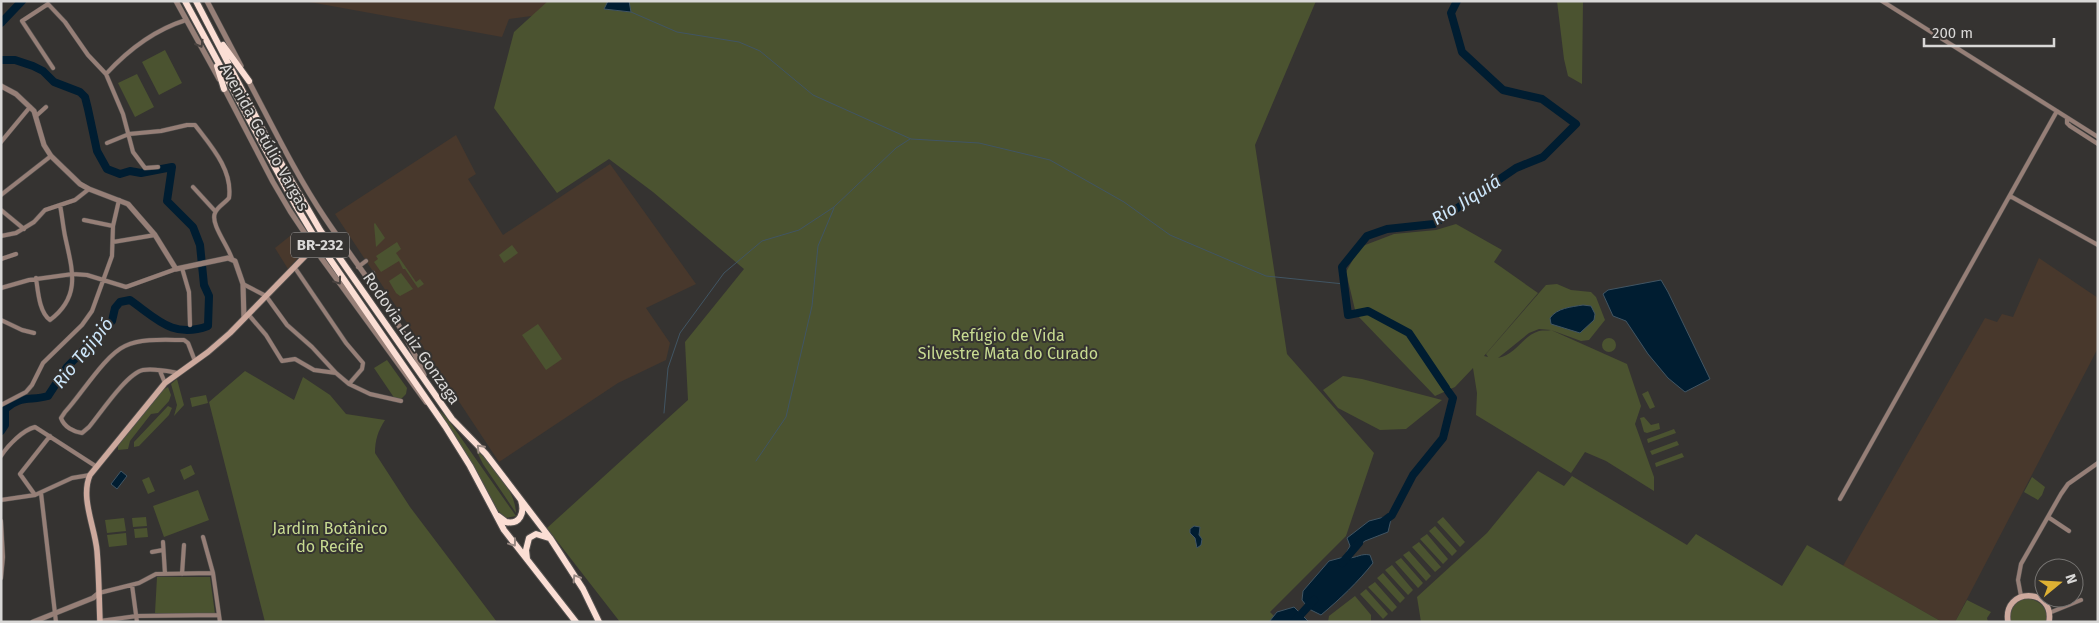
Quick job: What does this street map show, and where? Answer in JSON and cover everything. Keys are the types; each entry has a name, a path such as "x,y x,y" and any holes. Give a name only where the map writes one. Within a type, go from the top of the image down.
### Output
{"highway":[{"name":"Rodovia Luiz Gonzaga","path":"186,1 314,236 445,426 470,466 504,530 576,622"},
{"name":"Rodovia Luiz Gonzaga","path":"196,1 298,194 320,230 452,419 486,454 550,538 583,589 598,622"},
{"path":"210,27 249,80"},
{"path":"213,52 224,89"},
{"path":"493,511 506,522 514,522 521,516 522,504 520,497"},
{"path":"528,562 526,550 529,538 536,534 550,538"}],"main road":[{"path":"100,621 95,541 87,497 87,484 90,475 165,383 216,346 314,247"},
{"path":"2008,621 2008,611 2011,604 2021,596 2029,595 2037,597 2044,602 2049,613 2049,622"}],"street":[{"name":"Avenida Getúlio Vargas","path":"176,1 273,182 314,247 404,375 445,426"},
{"name":"Avenida Getúlio Vargas","path":"207,1 295,169 324,216 410,344 427,385"},
{"path":"1882,1 2098,137"},
{"path":"54,68 22,21 48,4 88,55 106,74 129,134 133,152 145,168 158,166"},
{"path":"106,74 135,46 158,32 186,20"},
{"path":"1,86 16,94 30,107 36,116 44,145 51,156 89,189 128,204 155,235 179,268 189,292 190,325"},
{"path":"36,116 46,106"},
{"path":"1,142 30,107"},
{"path":"1840,499 2057,111"},
{"path":"2067,118 2067,123 2070,126 2098,144"},
{"path":"107,143 129,134 195,125 221,162 228,179 229,198 215,212"},
{"path":"1,131 6,135"},
{"path":"1,195 51,156"},
{"path":"192,187 215,212 215,220 220,236 239,269 243,284 244,319"},
{"path":"1,236 11,235 34,222 45,210 75,200 89,189"},
{"path":"2010,196 2098,245"},
{"path":"1,405 26,392 32,385 43,363 82,325 95,304 112,256 113,226 119,200"},
{"path":"36,278 42,307 48,320 51,320 66,304 73,274 60,205"},
{"path":"1,210 24,228"},
{"path":"84,220 113,226"},
{"path":"113,242 155,235"},
{"path":"1,259 16,254"},
{"path":"1,288 36,278 73,274 129,287 156,275 179,268 210,263 224,258 232,259"},
{"path":"358,266 366,261"},
{"path":"295,268 364,365 349,384"},
{"path":"365,277 373,273"},
{"path":"243,284 266,296 287,325 349,384 370,394 401,401"},
{"path":"248,314 266,335 282,361 294,359 314,370 336,373"},
{"path":"1,320 34,333"},
{"path":"178,373 142,370 134,374 90,427 82,433 64,425 62,422 62,415 118,350 130,344 184,340 188,343 196,361"},
{"path":"160,370 165,383"},
{"path":"1,456 12,442 35,427 97,467"},
{"path":"36,495 20,474 50,436"},
{"path":"2021,596 2018,580 2021,564 2048,517 2068,484 2098,463"},
{"path":"1,500 36,495 72,478 90,475"},
{"path":"41,493 56,622"},
{"path":"2048,517 2069,531"},
{"path":"1,521 4,557 1,578"},
{"path":"203,537 213,573 220,622"},
{"path":"163,542 166,574"},
{"path":"182,574 184,545"},
{"path":"152,552 163,550"},
{"path":"33,622 93,598 99,593 144,582 156,574 213,573"},
{"path":"132,585 137,622"},
{"path":"2049,613 2061,608"},
{"path":"100,621 137,616 218,615"},
{"path":"163,616 164,622"},
{"path":"186,616 186,622"},
{"path":"206,616 207,622"},
{"path":"2001,622 2008,621"}],"shaded area":[{"path":"304,1 645,1 509,19 502,37"},
{"path":"456,135 476,174 468,179 503,235 610,164 696,284 646,308 670,343 666,360 618,383 499,462 335,214"},
{"path":"295,232 303,245 303,252 288,269 275,248"},
{"path":"2039,258 2098,298 2098,348 1955,622 1942,622 1843,566 1985,318 1997,322 2002,314 2013,317"}],"green space":[{"name":"Refúgio de Vida Silvestre Mata do Curado","path":"548,1 608,1 605,9 630,12 629,1 1316,1 1255,145 1287,354 1374,453 1346,536 1270,612 1274,616 1269,622 620,622 547,528 688,400 685,342 744,269 653,192 609,159 557,193 494,108 514,32"},
{"path":"1557,1 1583,1 1582,84 1568,76"},
{"path":"165,50 182,83 159,95 142,62"},
{"path":"137,74 154,107 135,117 118,83"},
{"path":"374,224 385,238 376,247"},
{"path":"1456,224 1502,250 1494,262 1538,293 1484,356 1488,357 1486,354 1546,285 1557,284 1571,290 1591,292 1596,297 1605,320 1589,340 1581,341 1551,330 1627,364 1641,406 1635,424 1654,477 1654,491 1606,461 1585,452 1571,473 1476,415 1477,393 1473,368 1455,387 1435,396 1356,314 1346,272 1360,247 1394,234 1436,230","holes":["1539,329 1551,330 1533,333 1510,353 1498,358 1529,333"]},
{"path":"397,242 401,249 396,253 416,282 420,279 424,284 418,288 399,261 381,272 374,262 378,259 376,256"},
{"path":"512,245 518,253 504,263 499,255"},
{"path":"401,273 413,289 400,296 389,281"},
{"path":"538,324 562,359 546,370 522,335"},
{"path":"1609,338 1614,340 1616,345 1614,350 1609,352 1604,350 1602,345 1604,340"},
{"path":"387,360 407,388 406,394 400,400 395,399 374,368"},
{"name":"Jardim Botânico do Recife","path":"245,371 294,400 303,377 330,395 346,414 385,420 377,436 375,453 410,507 497,622 265,622 209,402"},
{"path":"1343,376 1362,379 1442,400 1406,429 1380,430 1338,408 1323,390"},
{"path":"177,379 184,405 174,416 177,405 171,384"},
{"path":"168,387 171,395 169,401 158,413 151,414 130,441 128,449 118,450 118,446 161,391"},
{"path":"1648,391 1655,407 1650,409 1642,394"},
{"path":"206,395 208,403 192,407 190,398"},
{"path":"168,406 172,408 169,415 139,446 134,447 134,442"},
{"path":"439,410 447,418 516,516 506,518 494,507"},
{"path":"1644,417 1651,425 1659,423 1660,429 1647,433 1644,432 1640,418"},
{"path":"1674,429 1676,433 1648,443 1647,439"},
{"path":"1677,441 1679,445 1652,455 1650,451"},
{"path":"473,444 506,485 511,494 516,513 483,464"},
{"path":"1682,453 1684,457 1656,467 1655,463"},
{"path":"191,465 195,474 184,480 180,470"},
{"path":"1538,471 1564,486 1572,476 1687,545 1696,534 1782,586 1807,545 1942,622 1421,622 1417,597 1487,533"},
{"path":"149,477 155,491 148,494 142,480"},
{"path":"2032,477 2045,487 2038,500 2024,492"},
{"path":"198,490 209,520 164,537 153,506"},
{"path":"146,517 147,526 133,527 132,518"},
{"path":"1443,517 1465,542 1460,547 1437,522"},
{"path":"124,518 126,531 107,533 105,520"},
{"path":"1435,526 1457,551 1452,556 1429,531"},
{"path":"147,528 148,537 135,538 134,529"},
{"path":"126,533 127,545 109,547 107,535"},
{"path":"1427,534 1448,559 1443,564 1420,539"},
{"path":"1419,542 1441,567 1435,572 1412,547"},
{"path":"1409,551 1431,576 1426,581 1403,555"},
{"path":"1401,558 1423,583 1418,588 1395,562"},
{"path":"1392,565 1413,590 1408,595 1385,570"},
{"path":"1383,573 1405,598 1400,603 1377,578"},
{"path":"157,577 210,577 215,614 155,613"},
{"path":"1375,582 1397,607 1392,612 1368,587"},
{"path":"1366,589 1388,614 1383,619 1360,594"},
{"path":"1355,596 1371,615 1371,622 1328,622 1329,616"},
{"path":"2025,598 2034,600 2034,608 2044,608 2047,616 2046,622 2011,622 2013,607"},
{"path":"1967,600 1991,612 1987,618 1988,622 1955,622"}],"water":[{"path":"608,1 629,1 631,12 604,9"},
{"path":"1661,280 1710,379 1685,392 1668,378 1648,354 1626,321 1613,316 1603,294 1608,290"},
{"path":"1583,305 1591,306 1595,314 1594,320 1580,333 1551,324 1550,318 1556,312 1565,308"},
{"path":"121,471 127,476 117,489 111,484"},
{"path":"1392,515 1388,532 1365,541 1349,553 1348,558 1370,555 1373,563 1361,577 1321,615 1309,609 1302,600 1303,591 1329,561 1344,557 1350,546 1347,538 1369,521"},
{"path":"1194,526 1200,527 1199,535 1202,539 1201,545 1197,548 1195,538 1190,533 1190,529"},
{"path":"1294,607 1309,622 1269,622 1277,612"}],"waterway":[{"name":"Rio Tejipió","path":"1,23 22,1"},
{"name":"Rio Jiquiá","path":"1446,388 1409,333 1368,311 1348,315 1342,267 1367,236 1387,229 1434,224 1516,168 1543,157 1576,124 1542,99 1503,90 1462,52 1451,13 1457,1"},
{"path":"631,12 677,32 739,42 760,51 813,95 911,139 979,143 1050,160 1124,202 1170,235 1266,276 1344,284"},
{"name":"Rio Tejipió","path":"1,60 15,60 33,66 43,71 54,82 80,92 85,97 97,151 107,169 120,174 130,171 141,173 172,167 167,201 193,227 200,245 204,285 209,296 208,326 185,330 166,325 130,300 120,302 115,308 112,321 67,367 48,396 21,400 5,409 5,425 1,431"},
{"path":"664,413 668,368 680,333 724,273 762,241 799,230 834,207 896,148 910,139"},
{"path":"756,461 786,417 812,306 818,246 834,208"},
{"name":"Rio Jiquiá","path":"1384,521 1392,515 1413,475 1443,438 1453,398 1448,391"},
{"name":"Rio Jiquiá","path":"1342,563 1359,543"},
{"name":"Rio Jiquiá","path":"1294,622 1314,600"}]}
